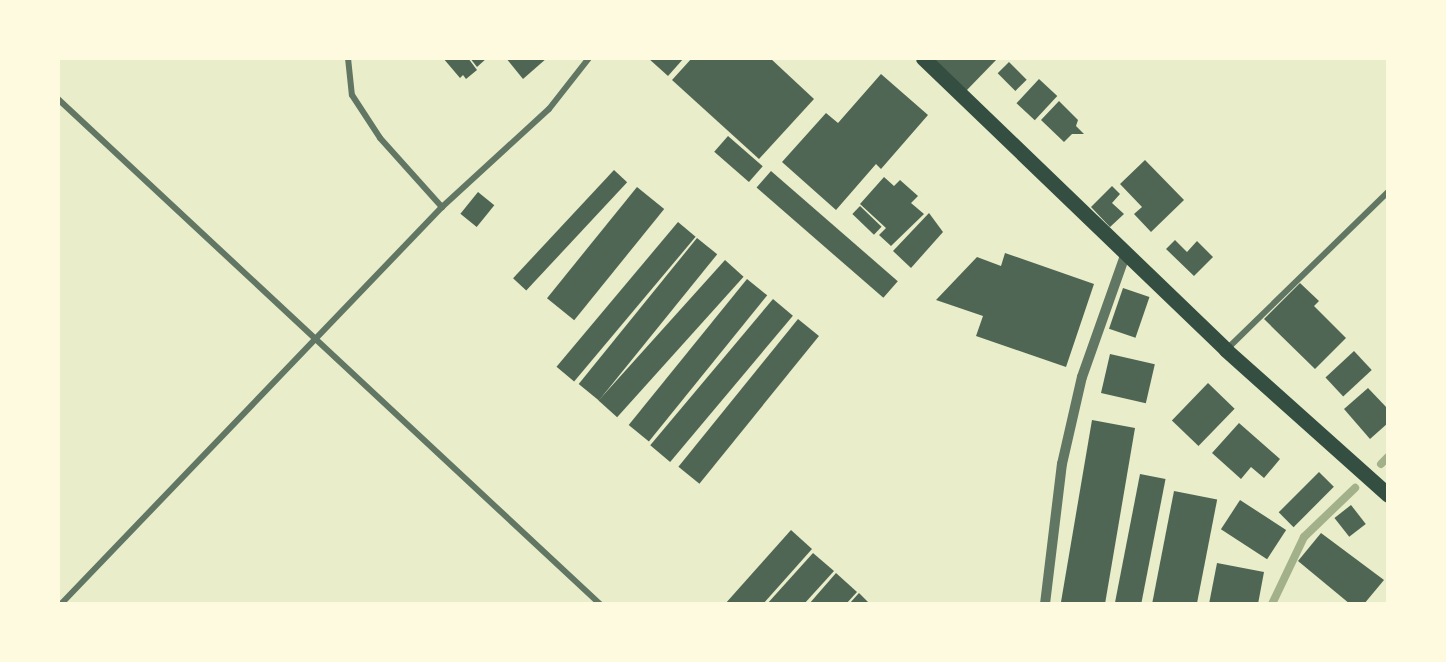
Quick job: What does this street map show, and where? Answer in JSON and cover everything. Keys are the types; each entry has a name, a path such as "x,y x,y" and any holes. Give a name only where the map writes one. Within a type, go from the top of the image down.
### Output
{"main road":[{"path":"922,58 1226,350 1388,495"}],"street":[{"path":"348,58 352,95 380,138 442,207"},
{"path":"61,603 315,335 442,207 549,109 589,58"},
{"path":"58,99 315,335 600,603"},
{"path":"1226,350 1388,192"},
{"path":"1045,603 1062,464 1082,377 1126,253"}],"building":[{"path":"443,58 468,58 477,70 466,79 463,75 460,78"},
{"path":"470,58 487,58 477,67"},
{"path":"506,58 547,58 523,79"},
{"path":"648,58 684,58 668,76"},
{"path":"692,58 770,58 814,99 759,159 672,80"},
{"path":"933,58 998,58 965,92"},
{"path":"1009,62 1027,80 1015,91 998,73"},
{"path":"881,74 928,115 881,169 876,164 836,210 782,162 826,113 838,123"},
{"path":"1039,79 1057,96 1035,120 1016,103"},
{"path":"1059,101 1078,120 1076,126 1084,134 1072,134 1064,142 1041,120"},
{"path":"728,136 763,166 749,182 714,152"},
{"path":"1145,160 1184,200 1151,232 1134,214 1142,207 1120,184"},
{"path":"614,170 627,182 526,291 513,278"},
{"path":"771,171 898,281 883,298 757,188"},
{"path":"884,177 894,186 900,180 918,196 911,203 924,214 891,246 879,235 886,228 860,204"},
{"path":"1112,186 1120,194 1112,203 1124,214 1110,227 1091,207"},
{"path":"637,187 664,209 574,320 547,298"},
{"path":"478,192 494,205 477,227 460,214"},
{"path":"860,206 882,227 874,235 852,214"},
{"path":"929,213 943,232 911,268 893,251"},
{"path":"678,222 696,237 574,382 557,367"},
{"path":"697,238 717,254 599,400 579,384"},
{"path":"1175,240 1187,252 1197,241 1213,257 1194,276 1166,249"},
{"path":"1005,253 1094,284 1066,367 976,336 983,316 936,300 977,257 1001,266"},
{"path":"725,260 744,277 617,417 599,400"},
{"path":"747,279 767,295 649,441 629,425"},
{"path":"1300,283 1319,301 1314,306 1346,338 1315,369 1264,319"},
{"path":"1123,288 1149,297 1135,338 1109,329"},
{"path":"773,299 793,316 670,462 650,445"},
{"path":"798,319 819,336 699,484 678,467"},
{"path":"1354,351 1372,370 1343,397 1325,378"},
{"path":"1110,354 1155,364 1146,403 1101,393"},
{"path":"1208,383 1235,409 1198,446 1172,420"},
{"path":"1368,388 1388,409 1388,423 1370,439 1344,409"},
{"path":"1092,420 1135,428 1105,604 1071,604 1061,602"},
{"path":"1239,423 1280,459 1264,478 1251,467 1241,479 1212,453"},
{"path":"1319,472 1334,487 1294,527 1279,512"},
{"path":"1140,474 1166,479 1141,604 1115,604"},
{"path":"1174,491 1217,499 1197,604 1152,604"},
{"path":"1240,500 1286,530 1267,559 1221,529"},
{"path":"1351,505 1366,524 1349,537 1334,518"},
{"path":"791,530 812,549 763,604 725,604"},
{"path":"1321,533 1384,580 1364,604 1350,604 1298,561"},
{"path":"813,553 834,571 804,604 767,604"},
{"path":"1217,563 1264,572 1258,604 1209,604"},
{"path":"836,573 857,592 846,604 809,604"},
{"path":"859,593 870,604 849,604"}],"waterway":[{"path":"1381,464 1388,457"},
{"path":"1272,604 1304,537 1355,488"}]}
